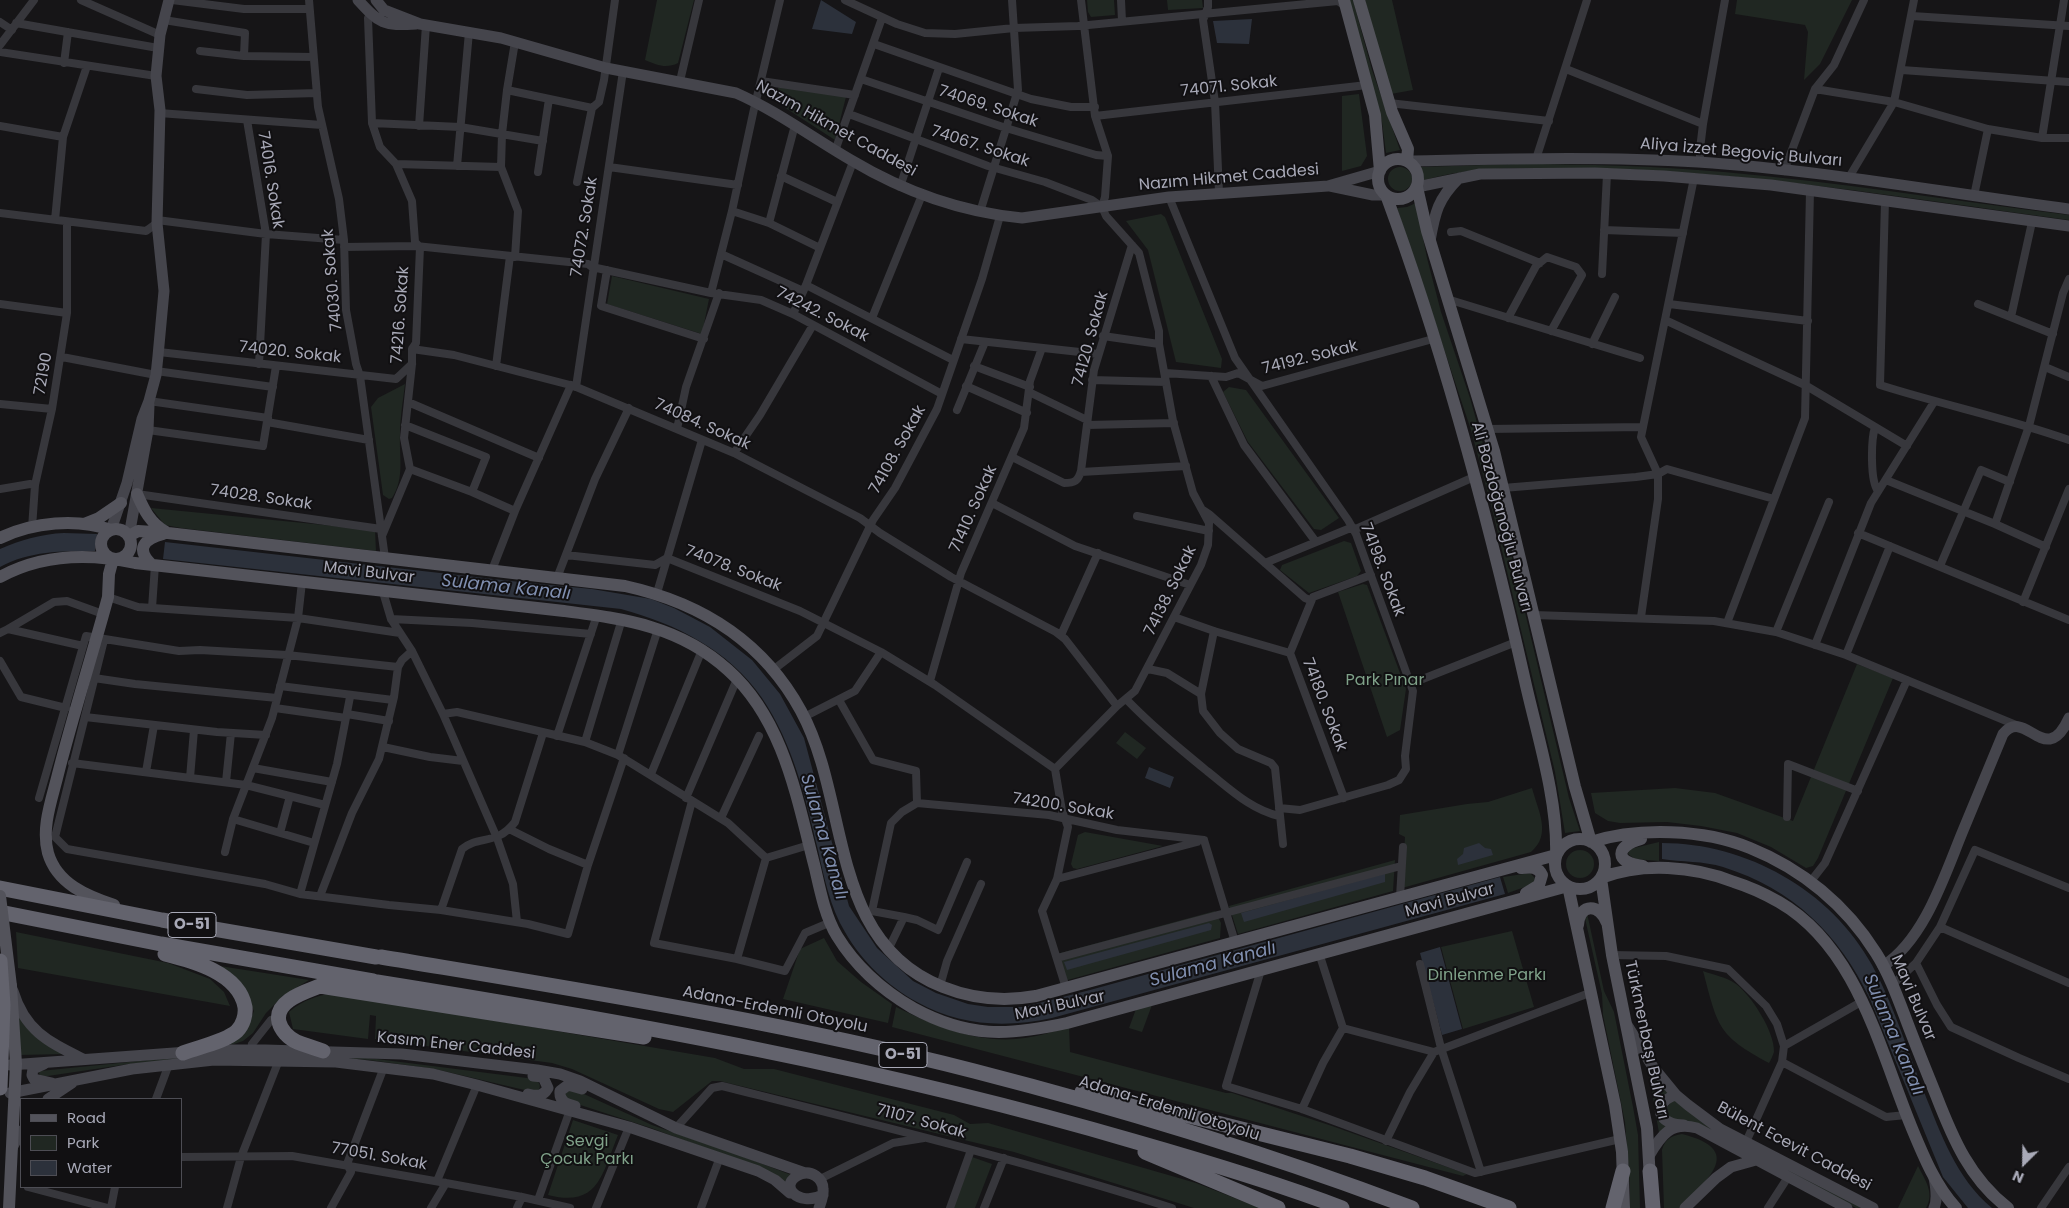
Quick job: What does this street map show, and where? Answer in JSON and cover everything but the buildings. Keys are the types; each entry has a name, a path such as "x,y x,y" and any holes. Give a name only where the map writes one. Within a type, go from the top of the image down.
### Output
{"highway":[{"name":"Adana-Erdemli Otoyolu","path":"0,888 162,920 682,1009 829,1038 973,1071 1194,1132 1335,1179 1412,1208"},
{"name":"O-51","path":"0,912 161,944 375,982 567,1013 775,1052 962,1093 1195,1158 1342,1208"},
{"path":"24,917 76,937 187,960 221,975 235,987 244,1000 246,1011 244,1022 237,1031 226,1038 183,1053"},
{"path":"0,961 8,1091"},
{"path":"323,1051 295,1041 281,1029 278,1017 279,1010 288,1002 320,986 677,1042 775,1052"},
{"path":"973,1071 1152,1107 1350,1156 1425,1178 1510,1208"},
{"path":"1084,1126 1278,1208"},
{"path":"1613,1208 1623,1171"},
{"path":"1650,1171 1653,1208"}],"main road":[{"path":"149,401 148,430 129,536 131,546 127,554 118,559 113,559 105,554 101,545 104,536 111,530 127,483 142,419 156,373 159,352 164,291 157,222 160,113 156,76 160,35 169,0"},
{"name":"Nazım Hikmet Caddesi","path":"358,0 377,20 401,25 423,24"},
{"name":"Nazım Hikmet Caddesi","path":"376,0 384,10 423,24 515,42 606,68 736,93 756,102 853,162 900,187 980,212 1000,216 1022,218 1169,197 1219,192 1328,186"},
{"path":"1359,0 1389,103 1408,149 1407,161"},
{"path":"1344,3 1375,115 1380,171 1379,184 1386,195"},
{"name":"Aliya İzzet Begoviç Bulvarı","path":"1407,161 1595,158 1700,163 1784,171 2069,209"},
{"path":"1394,159 1407,161 1417,171 1418,177 1416,187 1410,195 1398,199 1386,195 1328,186 1380,171 1383,166 1394,159"},
{"name":"Aliya İzzet Begoviç Bulvarı","path":"1416,187 1480,174 1608,174 1694,178 1810,191 2069,226"},
{"path":"1430,241 1435,215 1442,199 1459,178"},
{"name":"Ali Bozdoğanoğlu Bulvarı","path":"1416,187 1430,241 1504,488 1575,787 1591,842"},
{"name":"Ali Bozdoğanoğlu Bulvarı","path":"1386,195 1463,432 1516,642 1549,789 1557,833 1556,855"},
{"path":"137,494 144,512 157,527 168,533"},
{"path":"84,524 99,518 120,503"},
{"path":"0,538 11,533 59,523 101,526 111,530 121,530 129,536"},
{"name":"Mavi Bulvar","path":"129,536 138,531 168,533 625,586 657,593 706,614 748,644 774,670 804,717 816,745 826,780 850,880 857,900 869,923 889,948 909,967 940,986 967,995 1002,1000 1028,998 1556,855"},
{"path":"154,565 142,552 144,545 153,537 168,533"},
{"name":"Mavi Bulvar","path":"0,577 39,561 64,557 113,559 622,619 658,629 702,650 728,669 749,693 772,728 788,766 824,905 836,935 857,963 877,984 899,1000 933,1019 970,1030 1002,1034 1028,1032 1121,1009 1568,886"},
{"path":"113,559 100,638 53,796 46,830 48,853 54,867 67,883 89,897 162,920"},
{"path":"1883,966 1894,959 1908,945 1939,889 2003,734 2009,726 2016,725 2041,738 2050,739 2065,727 2069,718"},
{"path":"1660,833 1627,843 1622,850 1622,858 1627,863 1720,876 1754,889 1780,902 1804,920 1830,948 1849,976 1861,1002 1906,1114 1934,1176 1947,1198 1956,1208"},
{"name":"Mavi Bulvar","path":"1591,842 1609,836 1660,833 1721,838 1768,855 1812,881 1860,931 1883,966 1953,1139 1978,1180 2008,1208"},
{"path":"1601,878 1605,862 1598,846 1582,839 1574,840 1560,848 1556,855 1555,870 1559,878 1568,886 1579,889 1587,888 1601,878 1631,870 1660,868"},
{"path":"1499,869 1532,867 1540,871 1542,875 1539,885 1534,889 1508,902"},
{"name":"Türkmenbaşı Bulvarı","path":"1601,878 1612,955 1647,1128 1650,1171 1648,1208"},
{"path":"1568,886 1615,1105 1623,1171 1624,1208"},
{"path":"0,896 12,986 13,1064 8,1091 16,1184 9,1208"},
{"path":"1579,933 1579,917 1586,909 1599,912 1606,920 1608,928"},
{"path":"12,986 23,1014 36,1031 48,1041 85,1060"},
{"name":"Bülent Ecevit Caddesi","path":"1626,1023 1652,1067 1676,1095 1720,1128 1872,1208"},
{"name":"Kasım Ener Caddesi","path":"61,1061 248,1050 323,1051 402,1054 560,1074 580,1081 676,1128 805,1173"},
{"path":"380,1054 392,1058 543,1077 548,1088 541,1096 532,1095 436,1070 392,1064 384,1067"},
{"name":"Kasım Ener Caddesi","path":"8,1091 126,1070 214,1060 336,1062 384,1067 433,1074 478,1085 629,1127 720,1157 775,1180 792,1200"},
{"path":"13,1064 61,1061"},
{"path":"56,1083 34,1079 32,1075 33,1069 38,1066 61,1061"},
{"path":"49,1098 75,1080"},
{"path":"685,1146 671,1138 567,1104 560,1096 560,1091 568,1085 574,1086 674,1131 689,1133"},
{"name":"Bülent Ecevit Caddesi","path":"1676,1095 1664,1099 1660,1105 1660,1112 1664,1118 1672,1123 1697,1128 1847,1208"},
{"path":"1649,1156 1660,1136 1677,1127 1688,1126"},
{"path":"12,1148 20,1133"},
{"path":"1686,1208 1716,1178 1731,1167 1756,1160"},
{"path":"819,1208 824,1190 820,1179 810,1173 805,1173 795,1178 790,1187 792,1200 800,1205 816,1204 822,1195"},
{"path":"1934,1176 1936,1189 1936,1205 1934,1208"}],"street":[{"path":"0,45 34,0"},
{"path":"81,0 160,35"},
{"path":"169,0 244,9 309,9"},
{"name":"74030. Sokak","path":"308,0 318,107 339,199 344,244 346,310 360,376 385,558"},
{"path":"577,182 592,108 599,102 606,68 615,0"},
{"path":"680,81 699,0"},
{"path":"677,429 686,387 704,339 715,293 721,254 780,0"},
{"path":"980,212 1018,90 1012,0"},
{"path":"1081,0 1095,116 1108,156 1105,197 1102,208"},
{"path":"1121,0 1122,21"},
{"path":"1208,0 1203,20 1215,102 1219,192"},
{"path":"1536,159 1587,0"},
{"path":"1700,163 1700,149 1725,0"},
{"path":"1784,171 1815,89 1834,65 1864,0"},
{"path":"1848,179 1894,102 1902,70 1914,0"},
{"path":"2042,138 2064,0"},
{"path":"850,1 882,18 925,33 955,34 1014,28 1085,25 1338,1 1344,3"},
{"name":"74216. Sokak","path":"371,14 368,18 372,123 380,147 396,164 412,201 415,242 420,246 416,343 412,349 404,438 410,469"},
{"path":"1912,16 2069,26"},
{"path":"835,151 882,18"},
{"path":"164,20 245,33 244,56"},
{"path":"0,22 14,27 68,32 158,48"},
{"path":"419,126 423,24"},
{"path":"64,63 68,32"},
{"path":"457,166 469,32"},
{"path":"496,366 518,211 501,167 506,90 515,42"},
{"path":"874,44 1031,99 1071,107 1095,107"},
{"path":"0,52 156,76"},
{"path":"200,52 244,56 313,57"},
{"path":"55,220 63,137 87,66"},
{"path":"900,187 939,68"},
{"path":"1566,69 1704,124"},
{"path":"1902,70 2069,82"},
{"name":"74072. Sokak","path":"492,570 538,458 573,386 592,268 595,265 623,71"},
{"name":"74069. Sokak","path":"861,79 1006,128 1096,155 1108,156"},
{"path":"761,81 855,95"},
{"name":"74071. Sokak","path":"1095,116 1367,85"},
{"path":"196,88 247,95 318,93"},
{"path":"1815,89 1894,102 1988,129 2042,138 2069,138"},
{"path":"506,90 592,108"},
{"path":"538,172 549,99"},
{"path":"1389,103 1549,121"},
{"path":"160,113 322,126"},
{"name":"74067. Sokak","path":"849,114 915,140 994,167 1077,192 1102,208"},
{"name":"74016. Sokak","path":"247,120 266,234 260,364"},
{"path":"372,123 460,127 543,141"},
{"path":"769,223 794,125"},
{"path":"0,126 63,137"},
{"path":"1974,196 1988,129"},
{"path":"793,314 805,288 853,162"},
{"path":"396,164 501,167"},
{"path":"609,167 738,185"},
{"path":"1602,274 1608,174"},
{"path":"781,176 837,202"},
{"path":"1641,617 1658,499 1658,474 1641,436 1694,178"},
{"path":"1727,623 1805,418 1810,191"},
{"path":"872,318 922,194"},
{"name":"74198. Sokak","path":"1126,699 1159,732 1242,800 1262,812 1300,810 1388,785 1399,780 1406,769 1404,756 1413,691 1353,528 1235,358 1169,197"},
{"path":"1885,201 1880,385 1934,402 2029,426 2069,440"},
{"name":"74138. Sokak","path":"1055,769 1117,706 1135,691 1190,585 1208,545 1209,523 1193,493 1174,423 1159,344 1159,331 1138,253 1106,216 1102,208"},
{"path":"732,211 769,223 820,248"},
{"path":"0,213 146,231 157,222"},
{"name":"74108. Sokak","path":"774,670 817,636 871,526 896,488 937,409 982,279 1000,216"},
{"name":"72190","path":"32,528 35,485 62,357 67,313 67,222"},
{"name":"74242. Sokak","path":"157,222 344,244 420,246 588,264 592,268 715,293 761,300 793,314 942,394"},
{"path":"2011,317 2032,222"},
{"path":"1604,230 1683,233"},
{"path":"1451,232 1461,231 1540,263"},
{"name":"74120. Sokak","path":"1081,472 1092,380 1103,336 1132,245"},
{"path":"721,254 872,318 953,360"},
{"path":"1508,318 1536,266 1547,257 1576,267 1582,274 1551,331"},
{"path":"607,270 601,306 704,339"},
{"path":"1995,524 2029,426 2069,279"},
{"path":"1592,344 1615,298"},
{"path":"1447,299 1640,358"},
{"path":"0,304 67,313"},
{"path":"1668,304 1808,321"},
{"path":"1978,304 2053,334"},
{"path":"1665,320 1805,386 1907,446"},
{"path":"734,453 760,415 813,325"},
{"path":"1103,336 1159,344"},
{"path":"961,339 1098,354"},
{"name":"74192. Sokak","path":"1165,373 1226,377 1238,373 1262,386 1433,339"},
{"path":"957,410 984,342"},
{"name":"71410. Sokak","path":"930,682 958,581 1024,428 1029,389 1042,348"},
{"name":"74084. Sokak","path":"412,349 454,355 573,386 734,453 794,483 871,526 958,581 1061,635"},
{"name":"74020. Sokak","path":"159,352 396,379 412,364"},
{"path":"62,357 156,373 273,387"},
{"path":"148,430 263,446 276,366"},
{"path":"974,366 1029,389 1087,423 1174,423"},
{"path":"2044,367 2069,377"},
{"path":"1211,376 1244,444 1316,542"},
{"path":"1092,380 1166,382"},
{"path":"966,386 1027,413"},
{"path":"149,401 267,420 369,440"},
{"path":"408,402 538,458"},
{"path":"1815,645 1871,503 1934,402"},
{"path":"0,404 52,409"},
{"path":"557,578 595,479 629,408"},
{"path":"406,425 486,457 472,492"},
{"path":"1487,430 1643,427"},
{"path":"1875,427 1872,442 1874,484 1878,491"},
{"path":"657,593 702,440"},
{"path":"1012,457 1064,483 1073,483 1079,479 1081,472 1186,466"},
{"path":"381,532 410,469 472,492 515,511"},
{"path":"1504,488 1658,474 1666,469 1774,500"},
{"path":"1940,566 1980,470 2010,482"},
{"path":"1265,563 1474,477"},
{"path":"1886,480 1995,524 2046,547"},
{"path":"0,489 30,484 35,485"},
{"path":"2023,602 2069,489"},
{"name":"74028. Sokak","path":"137,494 381,532"},
{"path":"1776,632 1829,502"},
{"path":"992,503 1075,546 1190,585"},
{"path":"1202,510 1210,514 1305,598 1310,600 1313,597 1371,575"},
{"path":"1137,516 1209,531"},
{"path":"1858,534 2069,620"},
{"path":"1846,655 1890,546"},
{"path":"1098,553 1061,635 1117,706"},
{"name":"74078. Sokak","path":"566,555 655,564 667,558 800,611 881,652 930,682 1055,769"},
{"path":"152,608 154,565"},
{"path":"225,852 233,819 275,708 298,618 302,582"},
{"path":"383,592 391,619 412,652 443,714 497,838 513,884 517,922"},
{"path":"108,597 138,607 298,618 400,633"},
{"name":"74180. Sokak","path":"1310,600 1290,653 1344,798"},
{"path":"0,633 54,602 67,601 103,614"},
{"path":"1534,615 1641,617 1714,621 1776,632 1846,655 2016,725"},
{"path":"557,736 597,616"},
{"path":"1174,617 1214,631 1290,653"},
{"path":"391,619 472,623 591,634"},
{"path":"585,742 622,619"},
{"path":"8,629 82,646"},
{"path":"100,638 94,678 55,837 67,849 265,884 300,894 442,910 517,922 568,934 658,629"},
{"path":"1214,631 1201,694 1203,711 1220,733 1238,749 1271,764 1275,768 1283,844"},
{"path":"39,798 86,636 179,651 200,650 287,655 398,667"},
{"path":"1410,684 1516,642"},
{"path":"651,774 702,650"},
{"path":"320,896 352,813 379,759 389,720 398,667 402,660 412,652"},
{"path":"804,717 855,691 881,652"},
{"path":"0,662 21,697 66,708"},
{"path":"1148,669 1167,673 1201,694"},
{"path":"94,678 135,684 277,698"},
{"path":"737,679 689,799 654,943 737,959 785,971 805,933 831,922"},
{"path":"1812,881 1825,863 1906,680"},
{"path":"280,686 393,700"},
{"path":"300,894 332,782 350,696"},
{"path":"839,700 873,760 916,771 917,804 902,812 891,823 872,911 917,920 938,930 967,862"},
{"path":"275,708 389,720"},
{"path":"443,714 457,712 585,742 621,757 720,818 766,858"},
{"path":"85,717 194,730 266,735"},
{"path":"146,772 154,725"},
{"path":"190,778 194,730"},
{"path":"226,782 231,733"},
{"path":"442,910 462,849 470,844 497,838 515,822 543,733"},
{"path":"720,818 759,736"},
{"path":"383,747 430,757 463,761"},
{"path":"72,763 246,785 325,805"},
{"path":"1787,817 1788,764 1858,791"},
{"path":"253,768 332,782"},
{"path":"1055,769 1062,811 1068,827 1057,879 1042,910 1066,988"},
{"path":"280,833 290,796"},
{"name":"74200. Sokak","path":"917,804 1049,816 1117,830 1204,840"},
{"path":"233,819 314,843"},
{"path":"509,829 549,849 588,864"},
{"path":"1057,879 1204,840 1235,942"},
{"path":"766,858 809,845"},
{"path":"1400,897 1402,847"},
{"path":"1892,985 1916,963 1940,927 1975,850 2069,888"},
{"path":"737,959 766,858"},
{"path":"1057,958 1401,866"},
{"path":"940,986 947,961 981,884"},
{"path":"889,948 904,917"},
{"path":"1940,927 2069,983"},
{"path":"1302,1109 1323,1063 1343,1028 1319,953"},
{"path":"1612,955 1666,956 1728,969 1766,1006 1777,1024 1784,1046 1782,1062 1746,1142"},
{"path":"1916,963 1937,1005 1951,1027 2069,1079"},
{"path":"1420,964 1437,1050 1481,1172"},
{"path":"1260,970 1226,1086 1302,1109 1475,1173 1620,1139"},
{"path":"1343,1028 1437,1050 1592,992"},
{"path":"1784,1046 1861,1002"},
{"path":"252,1044 270,1020"},
{"path":"1386,1141 1410,1092 1437,1050"},
{"path":"227,1208 241,1157 279,1060"},
{"path":"1782,1062 1886,1117 1906,1114"},
{"path":"156,1098 169,1064"},
{"path":"331,1208 351,1172 346,1164 384,1067"},
{"path":"437,1181 478,1085"},
{"name":"71107. Sokak","path":"676,1128 712,1088 722,1086 927,1137 1172,1208"},
{"path":"538,1200 570,1110"},
{"path":"596,1208 629,1127"},
{"path":"820,1179 893,1143 927,1137"},
{"path":"950,1208 971,1150"},
{"name":"77051. Sokak","path":"182,1157 292,1156 437,1181 570,1208"},
{"path":"701,1208 720,1157"},
{"path":"984,1208 1004,1158"},
{"path":"2041,1208 2069,1167"},
{"path":"1768,1208 1788,1177"},
{"path":"431,1208 446,1183"},
{"path":"32,1188 110,1208 115,1188"},
{"path":"516,1208 522,1197"}],"green space":[{"path":"657,0 694,0 678,63 669,66 658,65 645,60"},
{"path":"1087,0 1114,0 1115,15 1091,17 1088,12"},
{"path":"1167,0 1202,0 1203,8 1168,10"},
{"path":"1349,0 1353,0 1372,70 1400,150 1386,153 1382,122"},
{"path":"1365,0 1392,0 1413,90 1391,94"},
{"path":"1737,0 1852,0 1820,64 1804,80 1808,32 1805,25 1735,14"},
{"path":"780,84 847,93 835,140 773,100"},
{"path":"1359,94 1367,156 1361,166 1342,171 1342,96"},
{"path":"1516,164 1646,167 1767,176 2069,215 2069,220 1820,186 1696,173 1570,168 1515,168 1460,172 1424,180 1420,167"},
{"path":"1400,167 1405,168 1411,174 1411,184 1405,190 1400,191 1395,190 1389,184 1388,179 1389,174 1395,168"},
{"path":"1416,203 1427,258 1441,312 1470,398 1496,490 1569,798 1580,831 1565,833 1555,772 1493,513 1471,430 1397,208 1407,207"},
{"path":"1161,214 1165,217 1222,359 1221,368 1176,362 1148,250 1126,221"},
{"path":"612,276 709,299 702,334 607,304"},
{"path":"405,384 400,428 399,483 392,498 389,499 383,495 371,407 378,398"},
{"path":"1229,387 1246,390 1339,518 1321,530 1314,529 1248,442 1223,392"},
{"path":"151,508 375,530 376,551 165,525"},
{"path":"1344,541 1351,543 1361,571 1357,576 1309,593 1280,570 1282,565"},
{"name":"Park Pınar","path":"1363,584 1367,585 1406,689 1400,730 1387,737 1338,592"},
{"path":"1857,664 1893,678 1813,866 1806,868 1771,847 1737,833 1667,822 1620,823 1608,821 1595,813 1591,793 1675,788 1715,793 1793,821"},
{"path":"1125,732 1146,748 1137,759 1116,743"},
{"path":"1532,788 1542,822 1542,830 1541,838 1531,852 1402,888 1405,837 1399,834 1400,815 1488,802"},
{"path":"1085,832 1163,846 1077,869 1073,868 1071,864 1078,835"},
{"path":"1659,842 1659,861 1635,859 1628,854 1630,849"},
{"path":"1580,850 1590,854 1594,864 1590,874 1580,878 1570,874 1566,864 1570,854"},
{"path":"1395,860 1393,891 1238,934 1229,906"},
{"path":"1530,873 1535,878 1533,884 1508,893 1503,877"},
{"path":"1215,911 1221,923 1220,938 1064,981 1053,955"},
{"path":"1587,913 1604,991 1614,1012 1633,1107 1638,1135 1640,1208 1630,1208 1625,1122 1603,1015 1602,994 1584,914"},
{"name":"Dinlenme Parkı","path":"1512,931 1534,1007 1463,1029 1441,947"},
{"path":"16,932 168,963 210,979 224,992 230,1006 18,968"},
{"path":"824,938 837,961 861,982 892,1004 888,1023 783,999 800,949"},
{"path":"220,966 309,980 283,996 266,1013 253,1033 243,1041 228,1046 246,1032 254,1011 247,998"},
{"path":"1703,971 1736,984 1755,1005 1771,1034 1774,1052 1769,1063 1739,1045 1722,1028 1712,1005"},
{"path":"333,993 715,1058 744,1069 774,1069 954,1115 970,1124 988,1123 1196,1183 1260,1208 1194,1208 1014,1152 720,1081 712,1081 673,1112 659,1109 572,1069 552,1063 375,1039 376,1016 370,1015 368,1039 293,1029 289,1012 299,1004 310,999"},
{"path":"1152,1005 1142,1032 1129,1028 1136,1009"},
{"path":"896,1007 942,1027 991,1039 1025,1038 1069,1027 1070,1052 1232,1093 1467,1174 1463,1176 892,1027"},
{"path":"18,1013 67,1054 19,1055"},
{"path":"189,1056 318,1057 129,1064 41,1077 39,1073 40,1071"},
{"path":"339,1058 369,1058 535,1079 540,1087 538,1091 533,1092 435,1069"},
{"path":"1651,1071 1671,1093 1661,1097 1669,1126 1659,1133 1649,1075"},
{"path":"573,1089 652,1125 794,1176 787,1185 738,1160 651,1128 568,1101 565,1095 566,1091"},
{"path":"1673,1100 1863,1208 1856,1208 1715,1135 1673,1120 1663,1112"},
{"name":"Sevgi Çocuk Parkı","path":"573,1120 618,1135 602,1175 588,1192 578,1197 565,1198 548,1195"},
{"path":"1682,1134 1701,1141 1712,1148 1717,1157 1715,1166 1710,1176 1681,1208 1664,1208 1662,1150 1669,1139"},
{"path":"972,1157 992,1164 975,1208 953,1208"},
{"path":"1918,1166 1926,1181 1930,1197 1929,1202 1926,1208 1898,1208"}],"water":[{"path":"821,0 856,22 852,34 812,29"},
{"path":"1252,19 1249,44 1217,43 1213,21"},
{"path":"64,533 97,534 95,551 34,555 0,567 0,549 31,538"},
{"name":"Sulama Kanalı","path":"165,542 592,589 651,599 674,608 710,627 752,660 780,694 804,738 849,906 877,948 913,981 936,993 968,1004 988,1007 1024,1007 1500,877 1505,894 1052,1018 1000,1024 983,1023 949,1016 917,1002 896,989 876,972 852,943 831,902 803,790 790,752 773,716 749,681 734,666 700,641 662,622 621,609 163,559"},
{"path":"1149,767 1174,777 1170,788 1145,778"},
{"path":"1479,843 1485,848 1491,849 1493,855 1458,865 1457,859 1463,854 1464,848"},
{"name":"Sulama Kanalı","path":"1662,843 1693,845 1755,862 1783,876 1810,893 1834,914 1855,938 1880,980 1937,1124 1959,1169 1979,1196 1992,1208 1968,1208 1943,1177 1870,999 1844,954 1828,934 1792,901 1748,876 1716,865 1662,859"},
{"path":"1385,873 1385,882 1244,922 1241,913"},
{"path":"1209,923 1212,925 1211,930 1067,970 1064,962"},
{"path":"1440,947 1462,1029 1442,1035 1420,953"}]}
